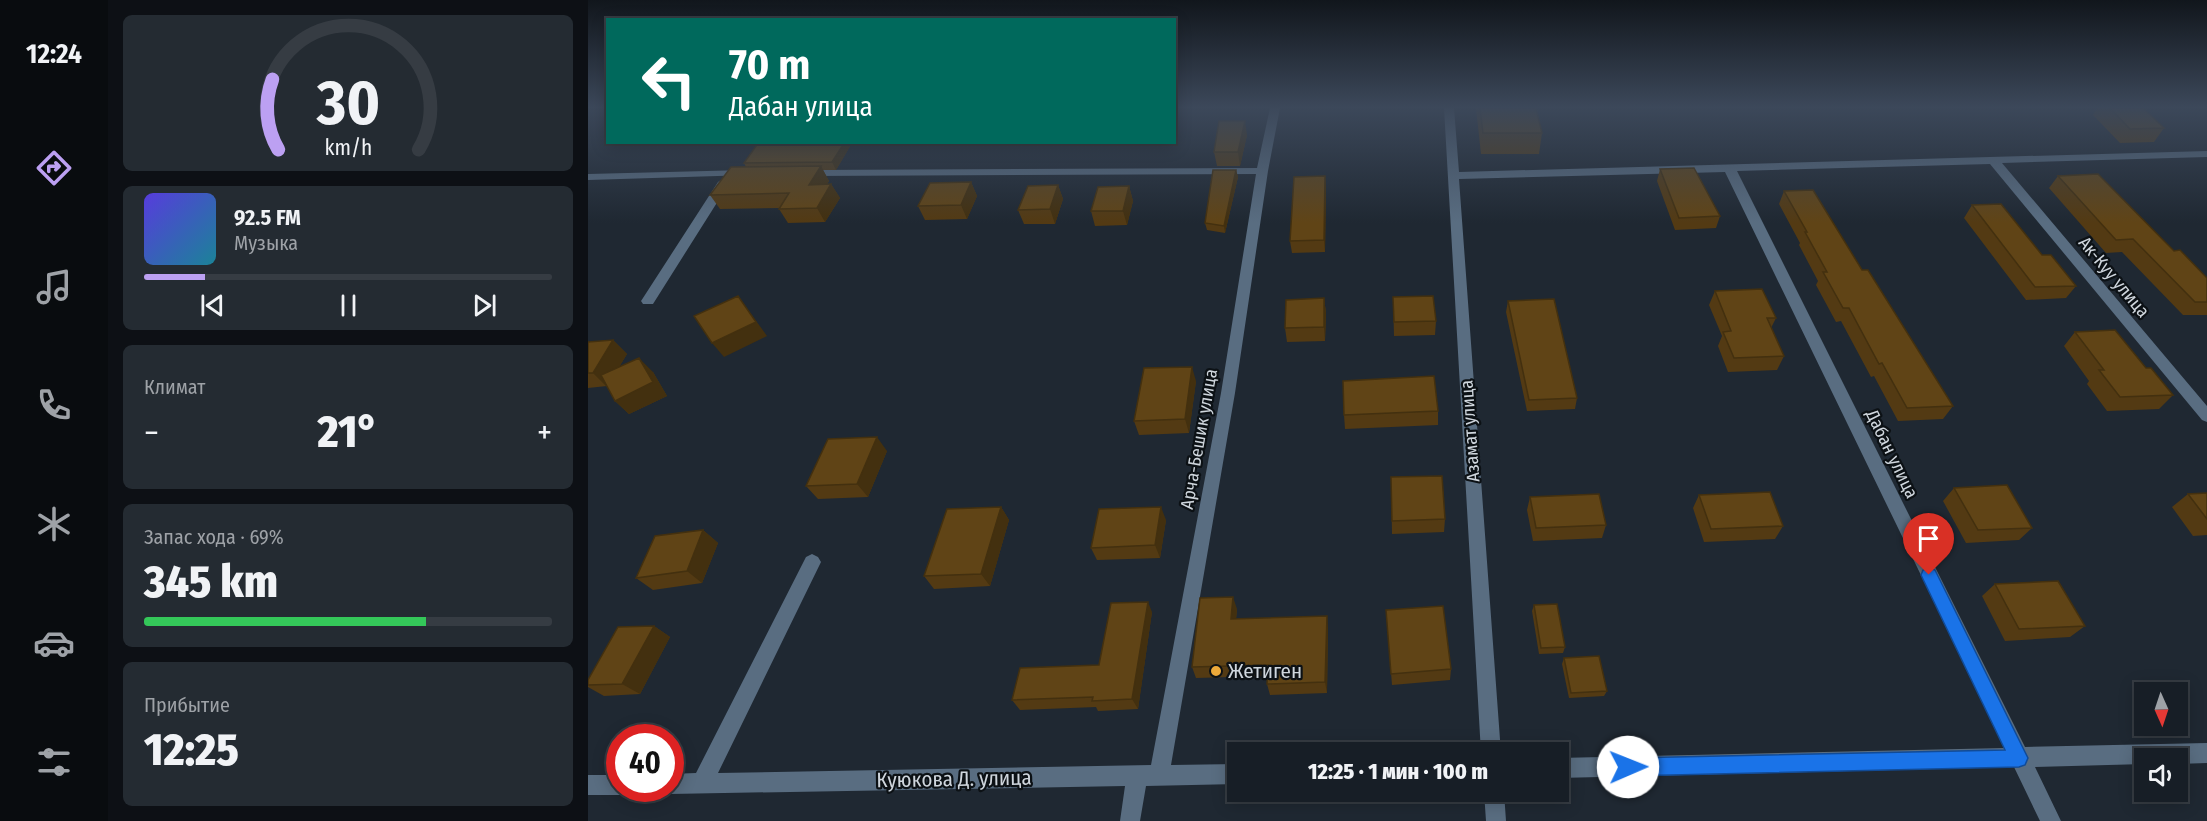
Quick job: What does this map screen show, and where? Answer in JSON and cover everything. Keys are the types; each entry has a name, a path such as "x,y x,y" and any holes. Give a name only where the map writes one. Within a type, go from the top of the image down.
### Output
{"street":[{"name":"Арча-Бешик улица","path":"1159,776 1228,393 1267,146"},
{"name":"Азамат улица","path":"1451,146 1490,742"},
{"path":"1453,176 2207,154"},
{"name":"Ак-Куу улица","path":"1993,160 2207,416"},
{"name":"Дабан улица","path":"1730,169 2051,821"},
{"path":"789,173 1262,171"},
{"path":"588,177 753,173"},
{"path":"648,301 730,174"},
{"path":"702,783 812,562"},
{"path":"1569,768 2207,753"},
{"name":"Куюкова Д. улица","path":"684,784 1227,774"},
{"path":"1130,821 1137,776"},
{"path":"588,785 606,785"},
{"path":"1495,802 1496,821"}],"building":[{"path":"756,146 842,146 832,162 744,163"},
{"path":"1215,146 1239,146 1238,152 1214,152"},
{"path":"821,166 809,185 831,184 817,208 779,209 789,193 710,195 731,167"},
{"path":"1694,168 1720,216 1679,218 1660,169"},
{"path":"1213,170 1236,170 1224,226 1205,223"},
{"path":"2098,174 2174,251 2180,250 2207,278 2207,302 2195,302 2133,239 2116,240 2058,176"},
{"path":"1325,176 1324,240 1290,241 1294,177"},
{"path":"971,182 961,205 918,206 930,183"},
{"path":"1058,185 1050,209 1018,210 1028,186"},
{"path":"1129,186 1123,211 1091,211 1098,187"},
{"path":"1813,190 1862,270 1868,270 1953,406 1907,408 1882,363 1879,364 1849,308 1843,308 1823,272 1827,272 1805,232 1807,232 1784,191"},
{"path":"2001,204 2042,255 2051,255 2076,286 2035,287 1972,205"},
{"path":"1762,289 1776,318 1767,318 1784,356 1734,358 1723,332 1731,331 1715,291"},
{"path":"738,296 756,322 712,343 694,316"},
{"path":"1433,296 1436,321 1394,322 1393,297"},
{"path":"1324,298 1324,327 1285,328 1286,300"},
{"path":"1554,299 1577,398 1529,400 1508,301"},
{"path":"2115,330 2146,368 2151,368 2173,395 2120,397 2099,370 2104,370 2075,332"},
{"path":"613,340 593,373 588,373 588,342"},
{"path":"639,358 653,382 615,401 601,375"},
{"path":"1192,367 1185,419 1134,421 1144,368"},
{"path":"1434,376 1438,411 1344,415 1343,381"},
{"path":"877,437 857,484 806,486 828,439"},
{"path":"1442,476 1445,519 1392,521 1391,477"},
{"path":"2007,485 2032,528 1978,530 1954,488"},
{"path":"1770,492 1783,526 1711,529 1699,495"},
{"path":"2207,493 2207,519 2188,494"},
{"path":"1599,494 1606,525 1536,528 1530,497"},
{"path":"1001,507 981,574 924,576 947,509"},
{"path":"1161,507 1155,545 1091,548 1099,509"},
{"path":"703,530 687,571 636,578 655,536"},
{"path":"2058,581 2085,626 2019,629 1995,584"},
{"path":"1233,597 1231,619 1327,616 1325,682 1267,684 1268,665 1192,667 1200,598"},
{"path":"1148,602 1132,699 1092,701 1093,697 1012,700 1020,668 1099,665 1111,603"},
{"path":"1557,604 1565,647 1541,648 1534,605"},
{"path":"1443,606 1451,669 1391,674 1386,610"},
{"path":"654,626 622,684 588,685 588,680 618,627"},
{"path":"1599,656 1607,691 1571,693 1564,658"}],"place":[{"name":"Жетиген","path":"1216,671"}],"route":[{"path":"1628,767 2019,758 1929,575"}]}
